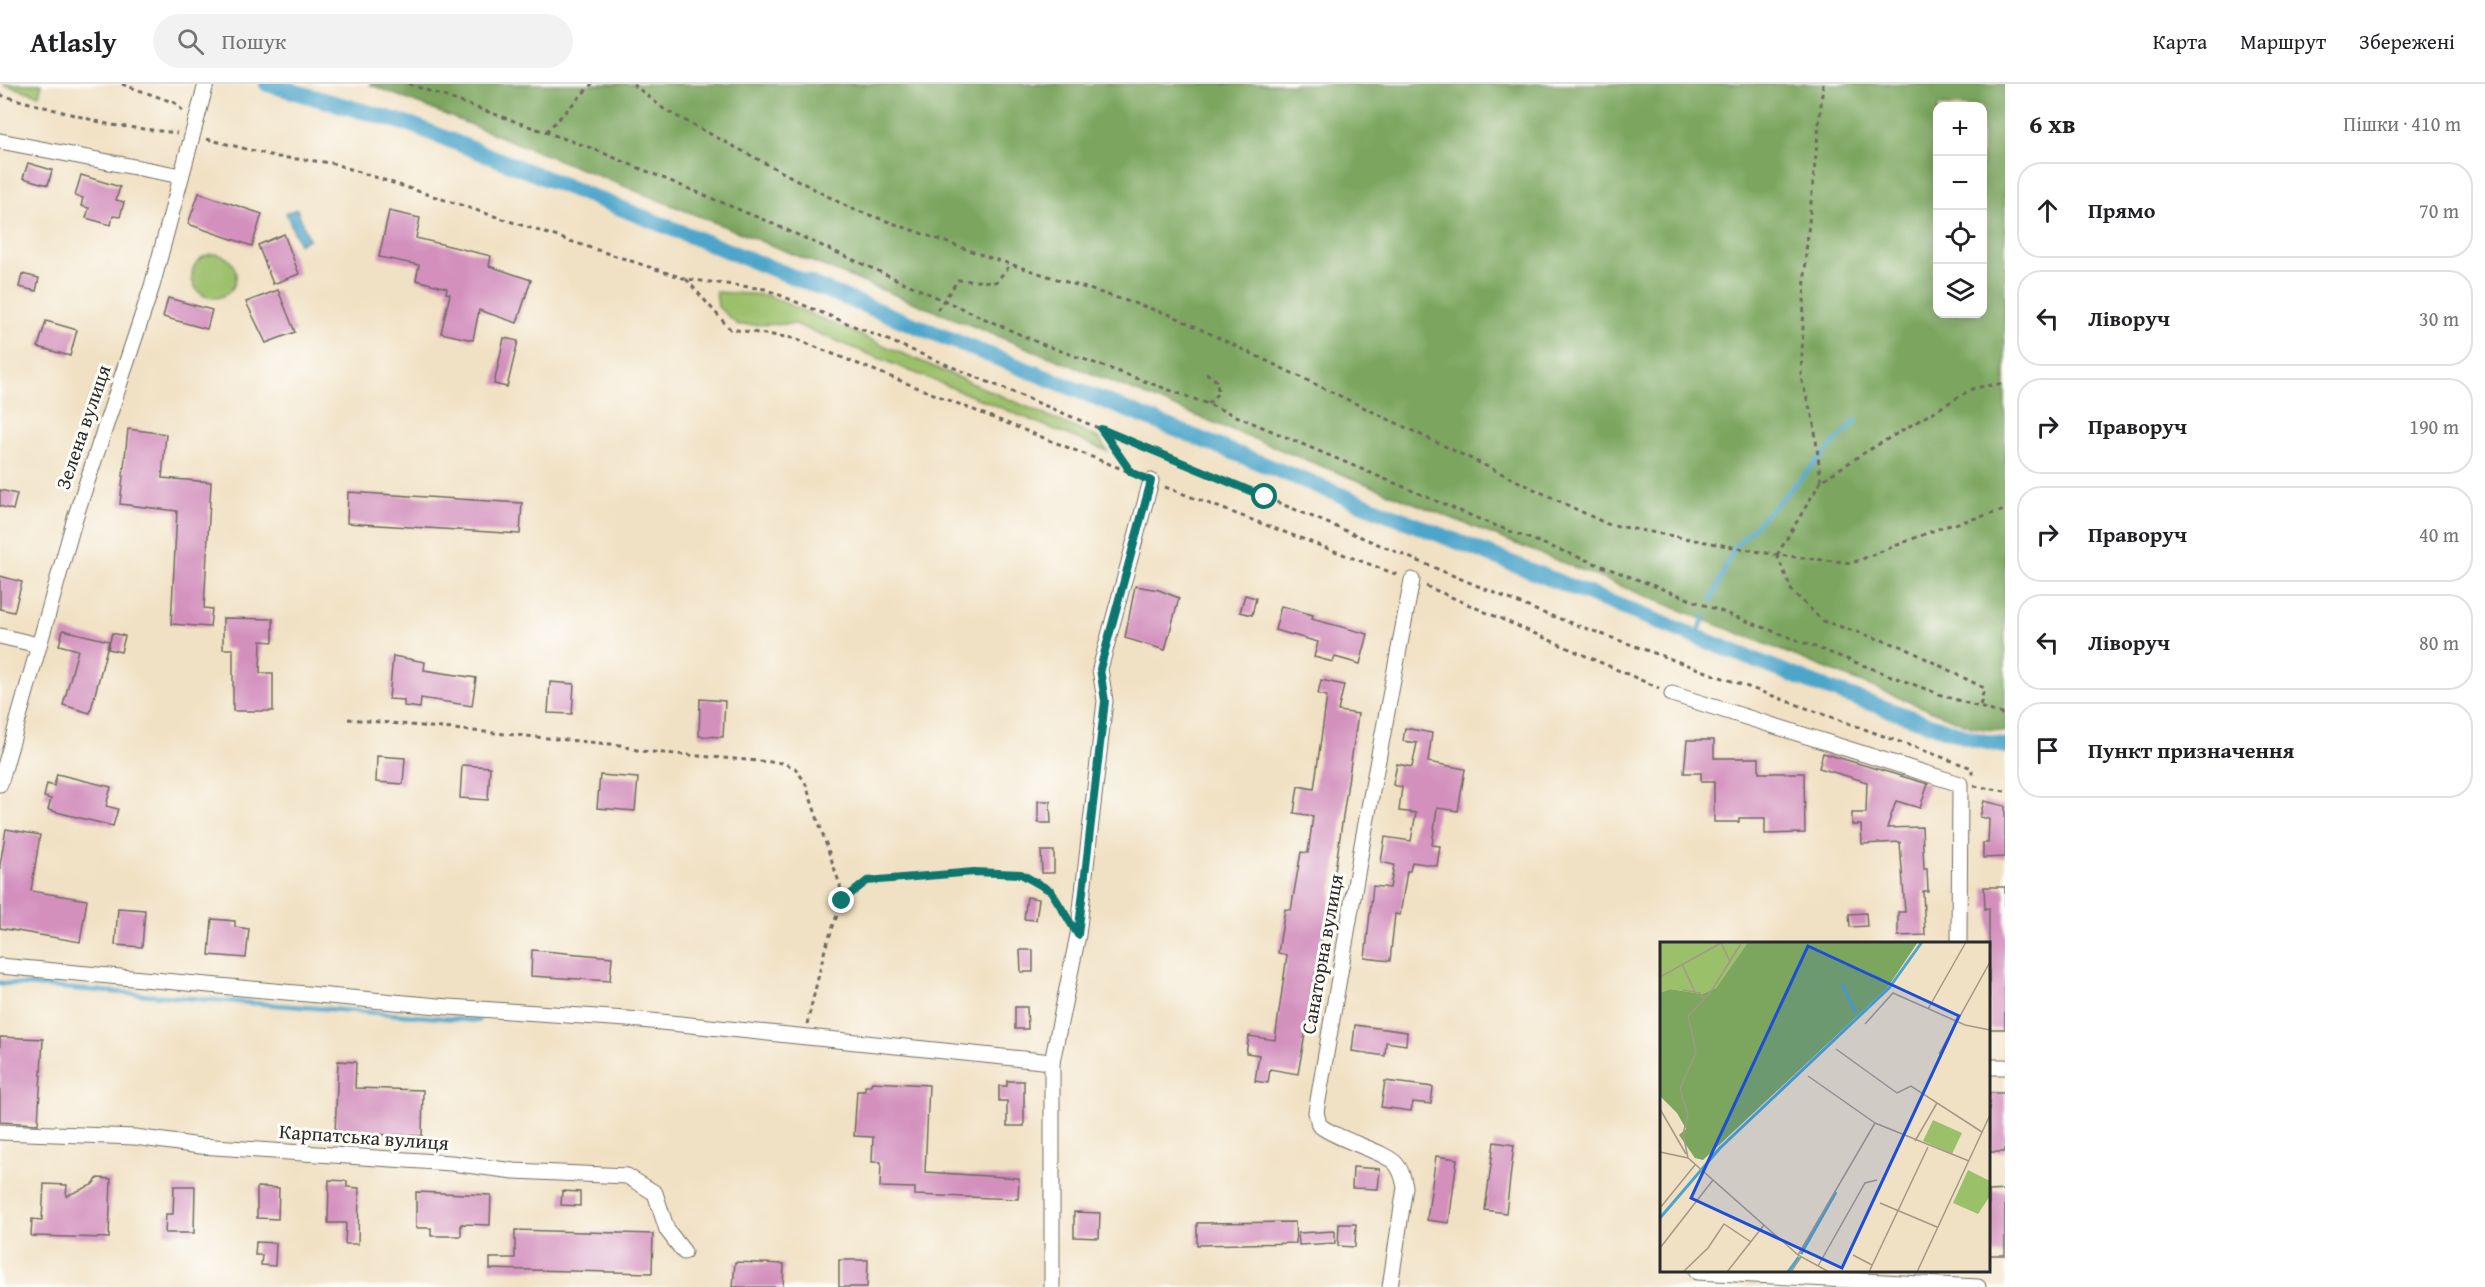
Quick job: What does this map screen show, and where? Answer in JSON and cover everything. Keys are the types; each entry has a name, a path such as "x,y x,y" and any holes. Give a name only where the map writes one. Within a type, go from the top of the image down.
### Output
{"street":[{"name":"Зелена вулиця","path":"0,784 75,518 152,286 205,87"},
{"path":"0,141 181,176"},
{"path":"1052,1287 1052,1062 1078,935 1105,701 1100,669 1151,481"},
{"name":"Санаторна вулиця","path":"1390,1287 1405,1187 1402,1172 1395,1162 1329,1134 1319,1125 1316,1112 1363,839 1412,580"},
{"path":"0,636 38,645"},
{"path":"1672,693 1960,784 1959,942"},
{"path":"0,966 804,1036 1052,1062"},
{"name":"Карпатська вулиця","path":"0,1132 135,1137 200,1146 451,1163 514,1171 627,1176 655,1193 667,1230 684,1252"},
{"path":"1697,1272 1962,1281 1978,1287"}],"path":[{"path":"122,84 175,103 195,129"},
{"path":"409,84 546,132 771,223 1040,343 1208,404 1486,522 1709,608 2005,715"},
{"path":"546,132 592,84"},
{"path":"633,84 665,110 850,208 1011,264 1171,315 1607,524 1777,555 1851,563 1940,528 2005,510"},
{"path":"1821,482 1815,423 1801,378 1806,252 1823,84"},
{"path":"0,95 111,125 195,129 278,156 332,163 686,279 765,289 1538,611 1972,768"},
{"path":"938,310 943,299 958,280 996,282 1011,264"},
{"path":"686,279 730,329 793,338 1151,481"},
{"path":"1206,373 1217,381 1218,393 1208,404"},
{"path":"1777,555 1821,482 1864,453 1974,388 2005,383"},
{"path":"1101,429 1131,472"},
{"path":"1777,555 1792,591 1823,621 1903,647 1983,688 1980,707"},
{"path":"348,719 620,745 674,755 789,765 795,768 805,782 840,885 842,901 825,949 804,1036"},
{"path":"1960,784 2005,791"},
{"path":"842,901 867,881 974,872 1021,874 1051,891 1078,935"}],"green space":[{"path":"2,84 42,84 39,95"},
{"path":"369,84 2005,84 2005,732 1972,727"},
{"path":"214,254 230,260 236,276 230,292 214,298 198,292 192,276 198,260"},
{"path":"716,292 767,295 1099,438 1107,451 795,324 738,325 718,307"}],"water":[{"path":"297,209 309,239 299,244 286,213"}],"building":[{"path":"28,163 52,170 48,185 23,178"},
{"path":"81,175 120,187 116,200 124,202 120,217 113,216 111,225 86,218 89,208 81,206 83,198 75,196"},
{"path":"199,193 262,214 252,246 188,224"},
{"path":"389,211 420,218 416,238 491,256 489,266 531,280 517,323 479,310 473,340 441,333 450,294 446,293 447,288 416,280 419,265 379,257"},
{"path":"284,234 299,274 273,284 258,245"},
{"path":"22,274 39,278 36,291 19,287"},
{"path":"278,290 295,332 266,343 246,302"},
{"path":"168,298 212,310 207,329 163,317"},
{"path":"46,321 77,330 70,356 38,347"},
{"path":"504,338 518,341 507,387 494,384"},
{"path":"128,429 166,434 162,478 211,482 204,608 212,609 210,627 171,624 177,511 120,504"},
{"path":"0,490 17,494 13,510 0,506"},
{"path":"348,492 522,503 520,534 347,523"},
{"path":"0,576 22,582 14,612 0,609"},
{"path":"1135,586 1159,590 1179,598 1165,650 1125,638"},
{"path":"1245,595 1256,598 1252,615 1240,612"},
{"path":"1281,606 1313,615 1312,619 1368,634 1360,664 1335,657 1333,662 1314,657 1318,642 1275,630"},
{"path":"223,618 273,619 273,642 261,641 260,673 273,673 273,711 233,711 233,649 223,649"},
{"path":"63,630 109,641 90,713 63,705 78,650 59,645"},
{"path":"112,633 125,636 121,652 108,649"},
{"path":"393,656 425,662 424,670 476,678 472,706 421,698 420,708 404,706 404,700 389,699"},
{"path":"1321,680 1344,685 1338,711 1358,714 1326,932 1323,932 1298,1074 1270,1069 1268,1083 1255,1081 1259,1055 1246,1053 1249,1036 1275,1040 1287,955 1278,953 1285,909 1291,910 1301,852 1308,853 1313,816 1294,813 1298,786 1314,789 1327,696 1318,694"},
{"path":"550,682 574,684 572,714 548,713"},
{"path":"700,699 725,701 723,737 699,736"},
{"path":"1405,728 1432,733 1428,762 1465,769 1458,811 1437,808 1432,845 1440,846 1437,866 1412,862 1410,871 1407,871 1400,915 1395,914 1390,961 1365,958 1373,886 1390,888 1394,865 1381,862 1385,837 1411,841 1416,813 1399,811 1402,787 1393,785 1397,764 1412,767 1417,743 1403,741"},
{"path":"1687,740 1714,740 1714,758 1759,758 1759,773 1804,773 1805,833 1765,834 1765,818 1739,818 1739,822 1714,822 1714,782 1701,782 1701,773 1684,773"},
{"path":"1823,753 1928,784 1920,808 1896,801 1887,828 1922,827 1924,869 1927,869 1928,891 1923,891 1925,935 1898,936 1898,912 1905,912 1900,842 1862,844 1861,825 1852,825 1852,813 1866,813 1867,782 1819,768"},
{"path":"377,756 405,758 403,784 376,782"},
{"path":"462,765 490,767 488,800 460,798"},
{"path":"57,774 111,787 106,806 118,809 113,826 48,810 51,799 44,797 47,784 54,786"},
{"path":"600,775 638,778 635,811 597,808"},
{"path":"1038,801 1050,801 1051,823 1038,823"},
{"path":"1984,801 2005,806 2005,857 1983,858 1983,843 1988,843 1989,819 1980,817"},
{"path":"6,829 40,835 31,891 87,900 80,942 0,928 0,865"},
{"path":"1041,851 1054,851 1054,873 1042,873"},
{"path":"1984,887 2005,887 2005,1029 1990,1029 1989,908 1985,909"},
{"path":"1027,897 1039,899 1036,920 1024,919"},
{"path":"118,908 145,910 142,947 115,945"},
{"path":"1866,913 1867,926 1850,927 1849,914"},
{"path":"212,919 235,921 235,927 249,929 246,958 209,955"},
{"path":"532,950 612,957 610,981 531,976"},
{"path":"1020,950 1033,950 1033,972 1021,972"},
{"path":"1015,1007 1027,1007 1028,1029 1015,1029"},
{"path":"1355,1025 1407,1032 1406,1045 1386,1042 1385,1056 1352,1051"},
{"path":"0,1037 43,1039 38,1124 0,1122"},
{"path":"338,1061 356,1062 355,1088 423,1090 422,1136 335,1133"},
{"path":"1007,1081 1024,1081 1024,1126 1007,1126 1007,1101 999,1101 999,1086 1007,1086"},
{"path":"1385,1081 1433,1087 1431,1104 1413,1102 1411,1111 1381,1107"},
{"path":"872,1082 929,1085 925,1172 1019,1178 1018,1199 915,1195 915,1188 880,1187 881,1162 872,1162 873,1137 854,1136 857,1091 865,1091 865,1086 870,1086"},
{"path":"1990,1093 2005,1093 2005,1152 1990,1152"},
{"path":"1494,1142 1514,1145 1506,1213 1485,1210"},
{"path":"1436,1156 1457,1159 1449,1223 1427,1220"},
{"path":"1353,1167 1380,1169 1378,1189 1352,1188"},
{"path":"98,1178 111,1179 109,1238 31,1236 32,1219 42,1220 44,1184 67,1185 66,1196 92,1185"},
{"path":"329,1180 347,1181 347,1187 359,1188 358,1244 345,1244 346,1223 328,1223"},
{"path":"174,1186 195,1186 194,1233 165,1233 166,1214 173,1214"},
{"path":"257,1187 279,1188 278,1219 257,1218"},
{"path":"2005,1190 2005,1255 1990,1255 1990,1191"},
{"path":"562,1191 580,1192 580,1206 561,1205"},
{"path":"416,1192 491,1195 490,1225 461,1224 461,1236 431,1236 431,1228 416,1228"},
{"path":"1074,1212 1100,1213 1099,1238 1074,1237"},
{"path":"1295,1222 1296,1243 1197,1245 1197,1223"},
{"path":"1339,1224 1356,1224 1355,1247 1338,1246"},
{"path":"515,1230 653,1234 652,1273 490,1269 490,1258 515,1258"},
{"path":"1335,1231 1335,1243 1299,1245 1298,1233"},
{"path":"256,1242 276,1243 275,1266 261,1265 262,1255 255,1255"},
{"path":"839,1260 868,1260 867,1287 839,1287"},
{"path":"735,1262 784,1264 783,1287 733,1287"}],"waterway":[{"path":"267,84 412,125 1815,684 1973,739 2005,746"},
{"path":"289,90 292,84"},
{"path":"1712,600 1734,548 1857,420"},
{"path":"1696,637 1705,616"},
{"path":"0,983 479,1021"}],"route":[{"path":"842,901 867,881 974,872 1021,874 1051,891 1078,935 1105,701 1100,669 1151,481 1131,472 1101,429 1265,497"}]}
